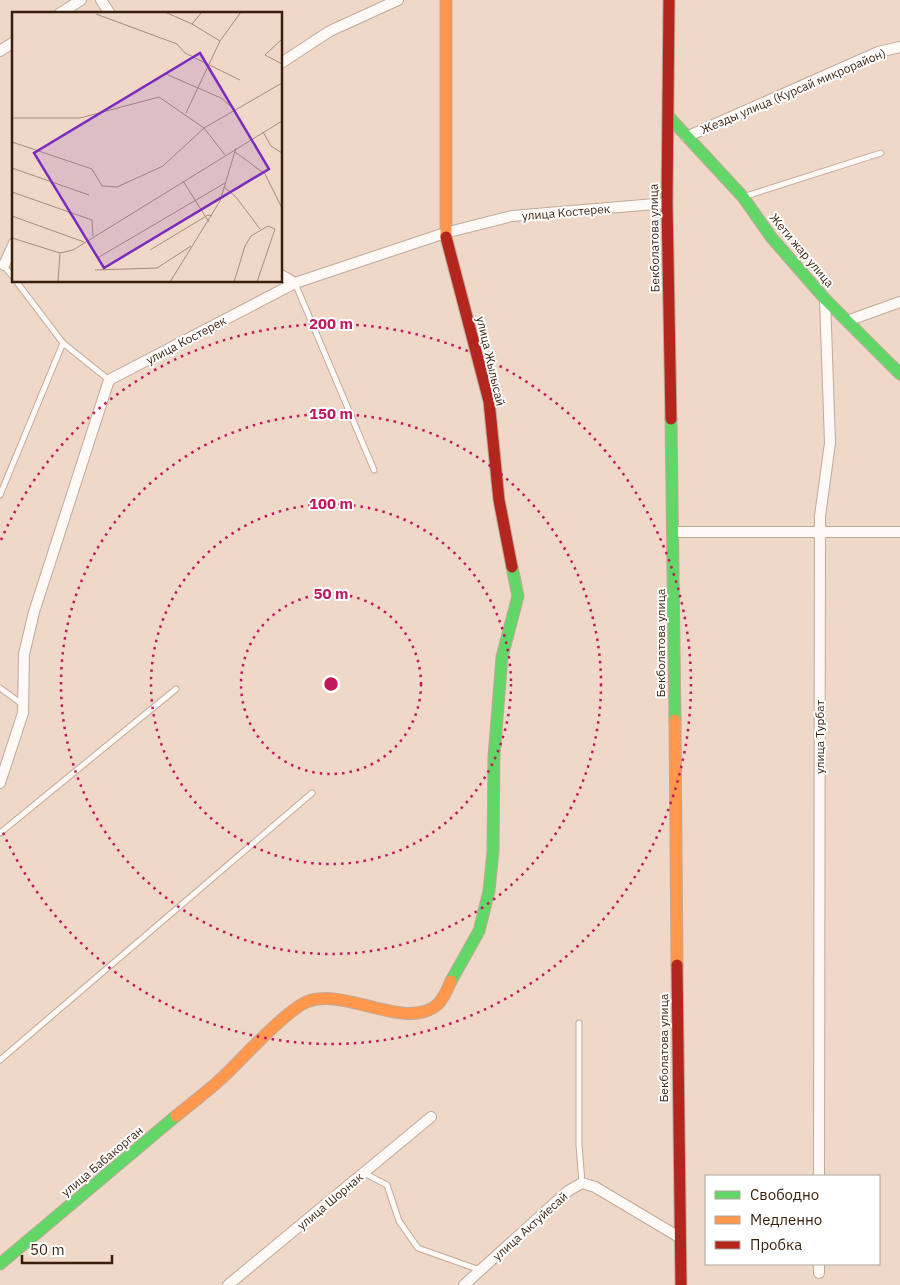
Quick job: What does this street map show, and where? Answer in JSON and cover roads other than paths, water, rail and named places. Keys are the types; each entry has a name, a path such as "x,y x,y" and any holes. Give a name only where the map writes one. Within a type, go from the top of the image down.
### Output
{"street":[{"path":"62,12 81,0"},
{"path":"101,0 109,12"},
{"path":"282,62 330,31 398,0"},
{"name":"улица Жылысай","path":"222,1078 291,1012 307,1001 326,997 406,1013 423,1013 439,1003 479,931 489,891 493,851 494,756 502,657 518,596 499,500 488,401 445,233 446,0"},
{"name":"Бекболатова улица","path":"669,0 667,203 673,532 681,1285"},
{"path":"0,51 12,43"},
{"name":"Жезды улица (Курсай микрорайон)","path":"686,137 878,52 900,48"},
{"name":"Жети жар улица","path":"668,116 743,197 771,237 825,299 900,374"},
{"name":"улица Костерек","path":"109,380 294,283 445,233 512,216 667,203"},
{"path":"2,264 12,246"},
{"path":"282,276 294,283"},
{"name":"улица Турбат","path":"819,1175 820,533 830,442 825,299"},
{"path":"847,321 900,302"},
{"path":"0,783 23,713 24,654 34,612 109,380"},
{"path":"673,532 900,532"},
{"name":"улица Бабакорган","path":"0,1264 222,1078"},
{"name":"улица Шорнак","path":"228,1285 431,1117"},
{"path":"582,1183 595,1187 679,1237"},
{"name":"улица Актуйесай","path":"464,1285 568,1191 582,1183"}],"lane":[{"path":"743,197 882,153"},
{"path":"2,264 12,276"},
{"path":"17,282 63,343 109,380"},
{"path":"294,283 374,470"},
{"path":"0,495 63,343"},
{"path":"0,688 23,705"},
{"path":"0,833 176,690"},
{"path":"0,1060 312,793"},
{"path":"579,1023 579,1144 582,1183"},
{"path":"364,1173 387,1185 399,1221 418,1248 482,1270"}]}
